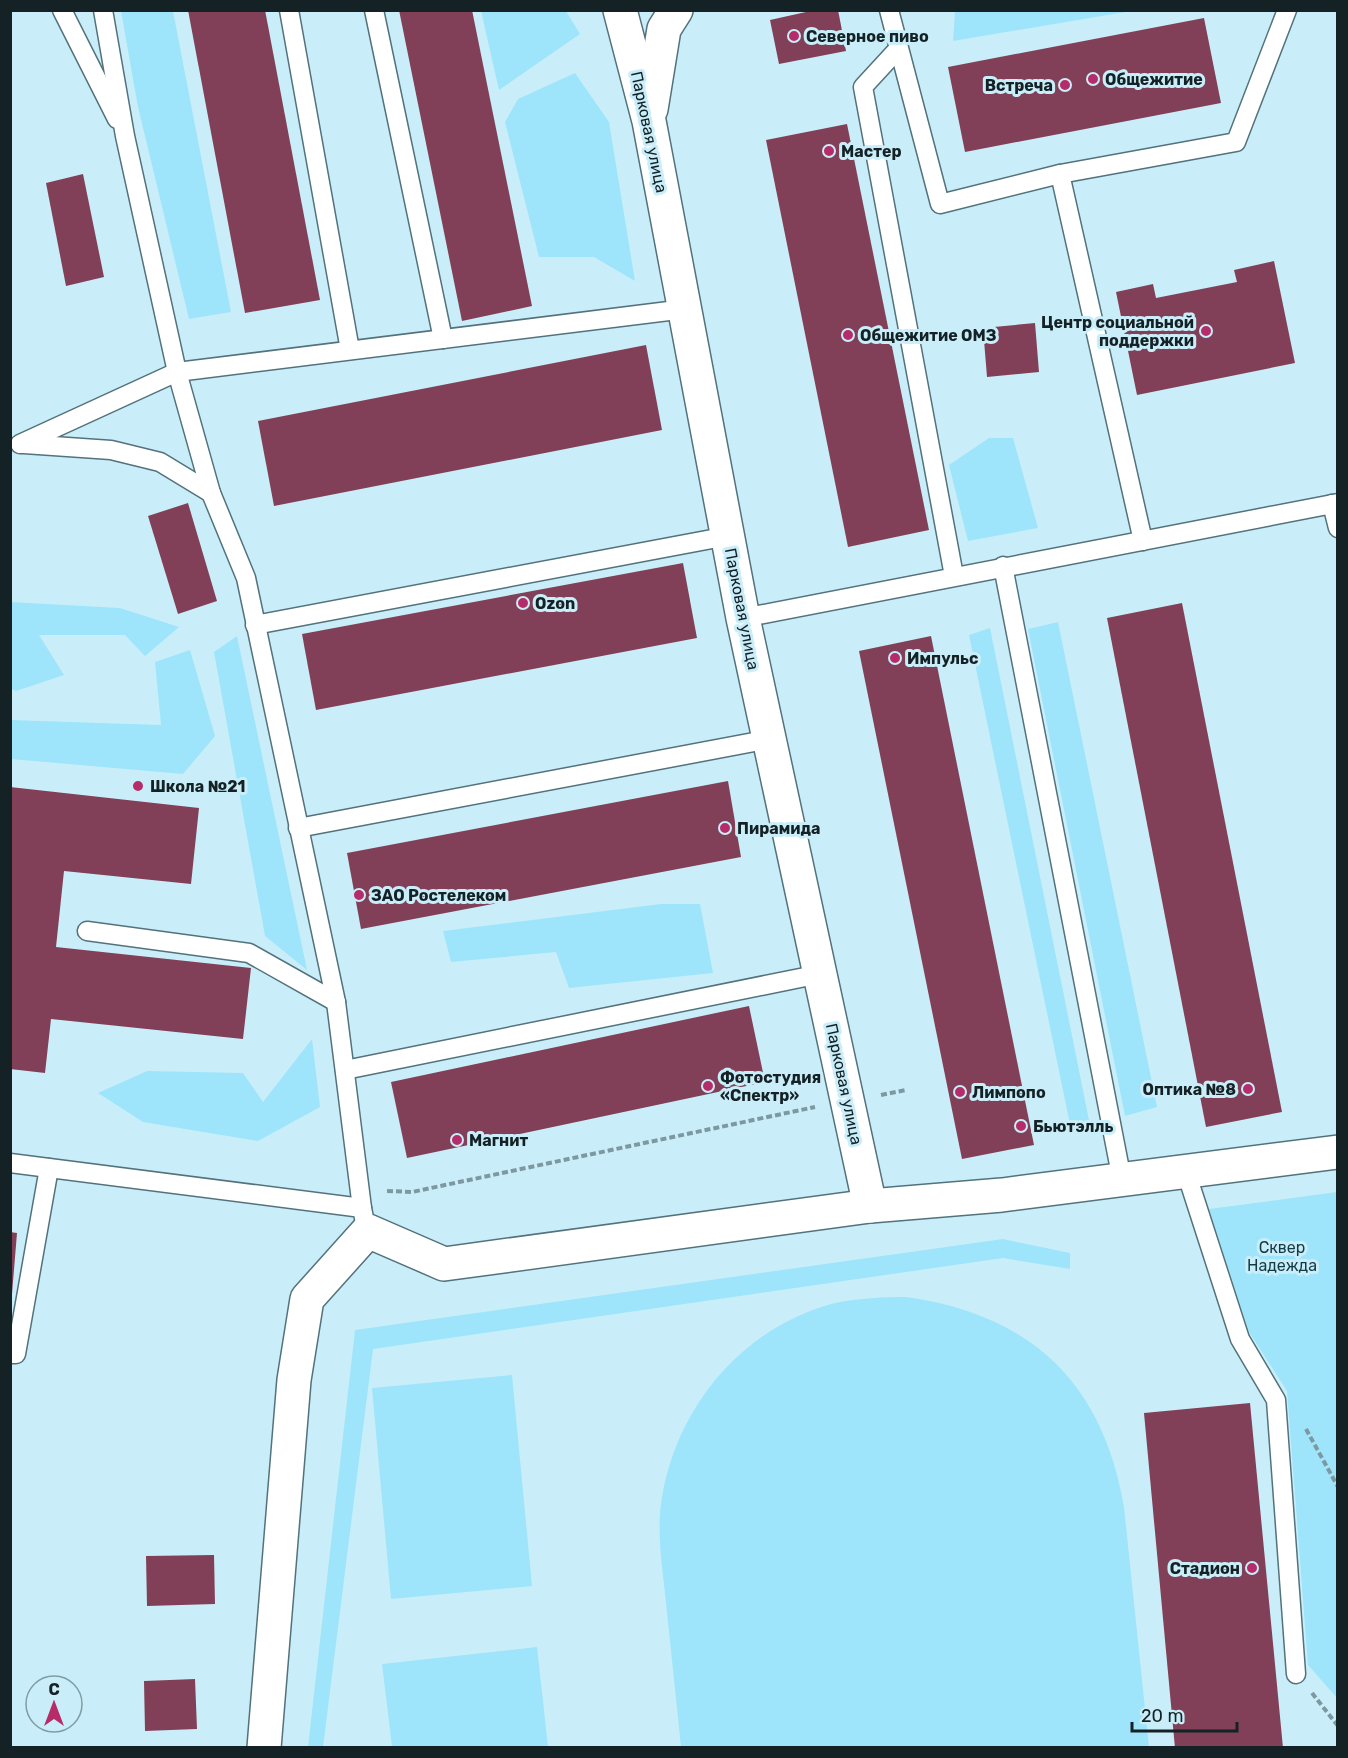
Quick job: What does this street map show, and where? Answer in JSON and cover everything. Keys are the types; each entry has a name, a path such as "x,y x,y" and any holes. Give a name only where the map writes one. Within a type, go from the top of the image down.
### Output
{"street":[{"name":"Парковая улица","path":"620,10 649,121 743,618 870,1206"},
{"path":"649,121 664,29 676,10"},
{"path":"264,1748 294,1380 307,1299 365,1220 444,1264 870,1206 1002,1195 1338,1152"}],"lane":[{"path":"62,10 125,135"},
{"path":"10,1163 365,1220 336,1002 246,578 211,493 177,372 125,135 103,10"},
{"path":"289,10 350,350"},
{"path":"374,10 443,339"},
{"path":"889,10 940,204 1060,174 1236,142 1287,10"},
{"path":"898,50 863,87 954,576"},
{"path":"1060,174 1143,541"},
{"path":"15,444 177,372 685,309"},
{"path":"15,444 111,450 160,462 211,493"},
{"path":"743,618 1335,503 1338,528"},
{"path":"255,625 728,536"},
{"path":"1003,566 1122,1180"},
{"path":"298,828 770,739"},
{"path":"87,931 249,953 336,1002"},
{"path":"345,1070 820,974"},
{"path":"10,1354 16,1354 49,1168"},
{"path":"1186,1172 1240,1339 1276,1400 1296,1674"}],"path":[{"path":"360,1189 412,1192 848,1100 906,1090"},
{"path":"1276,1400 1306,1429 1338,1487"},
{"path":"1296,1674 1338,1725"}],"green space":[{"path":"955,10 1131,11 953,41"},
{"path":"121,11 173,11 231,312 189,319 138,107"},
{"path":"481,11 566,11 580,34 499,90"},
{"path":"575,73 609,122 635,281 594,257 539,257 505,122 518,99"},
{"path":"989,438 1013,438 1038,528 968,541 949,465"},
{"path":"10,602 120,608 179,627 145,656 125,635 39,635 64,675 16,691 11,689"},
{"path":"1058,622 1157,1107 1125,1116 1028,629"},
{"path":"990,628 1091,1130 1072,1134 969,635"},
{"path":"237,636 307,970 265,936 214,652"},
{"path":"190,650 215,736 183,774 11,759 11,720 161,725 155,662"},
{"path":"661,904 700,904 713,973 569,988 556,952 451,962 443,931"},
{"path":"312,1039 320,1107 258,1141 143,1122 98,1093 147,1071 243,1073 263,1102"},
{"name":"Сквер Надежда","path":"1338,1192 1337,1698 1308,1665 1287,1391 1249,1332 1209,1209"},
{"path":"1003,1239 1070,1253 1070,1269 1003,1258 373,1349 323,1747 308,1747 355,1330"},
{"path":"907,1297 951,1306 991,1320 1025,1339 1054,1362 1079,1391 1099,1424 1114,1463 1124,1507 1149,1747 681,1747 662,1569 660,1512 666,1476 678,1442 694,1410 715,1380 740,1355 768,1333 800,1315 835,1303 871,1298"},
{"path":"512,1375 532,1586 391,1599 372,1388"},
{"path":"537,1647 548,1747 392,1747 382,1664"}],"building":[{"path":"188,10 265,10 320,300 245,313"},
{"path":"399,10 472,10 532,306 462,321"},
{"path":"815,10 838,10 846,51 779,64 770,20"},
{"path":"1204,18 1221,103 965,152 948,67"},
{"name":"Общежитие ОМЗ","path":"847,124 929,530 848,547 766,140"},
{"path":"83,174 104,277 66,286 46,183"},
{"name":"Центр социальной поддержки","path":"1274,261 1295,363 1137,395 1116,292 1153,284 1156,298 1237,282 1234,270"},
{"path":"1035,323 1039,372 987,377 983,328"},
{"path":"646,345 662,430 274,506 258,421"},
{"path":"188,503 217,601 178,614 148,516"},
{"path":"683,563 697,638 316,710 302,634"},
{"path":"1182,603 1282,1112 1206,1127 1107,618"},
{"path":"931,636 1034,1145 962,1159 859,651"},
{"path":"728,781 741,857 361,929 347,853"},
{"path":"10,787 199,808 191,884 64,871 56,947 251,968 243,1039 51,1019 45,1073 10,1069"},
{"path":"749,1006 765,1082 407,1158 391,1082"},
{"path":"10,1232 17,1233 12,1294 10,1294"},
{"path":"1250,1403 1283,1748 1175,1748 1144,1413"},
{"path":"214,1555 215,1604 147,1606 146,1556"},
{"path":"195,1679 197,1729 145,1731 144,1681"}],"place":[{"name":"Северное пиво","path":"794,36"},
{"name":"Общежитие","path":"1093,79"},
{"name":"Встреча","path":"1065,85"},
{"name":"Мастер","path":"829,151"},
{"name":"Центр социальной поддержки","path":"1206,331"},
{"name":"Общежитие ОМЗ","path":"848,335"},
{"name":"Ozon","path":"523,603"},
{"name":"Импульс","path":"895,658"},
{"name":"Школа №21","path":"138,786"},
{"name":"Пирамида","path":"725,828"},
{"name":"ЗАО Ростелеком","path":"359,895"},
{"name":"Фотостудия «Спектр»","path":"708,1086"},
{"name":"Оптика №8","path":"1248,1089"},
{"name":"Лимпопо","path":"960,1092"},
{"name":"Бьютэлль","path":"1021,1126"},
{"name":"Магнит","path":"457,1140"},
{"name":"Стадион","path":"1252,1568"}]}
